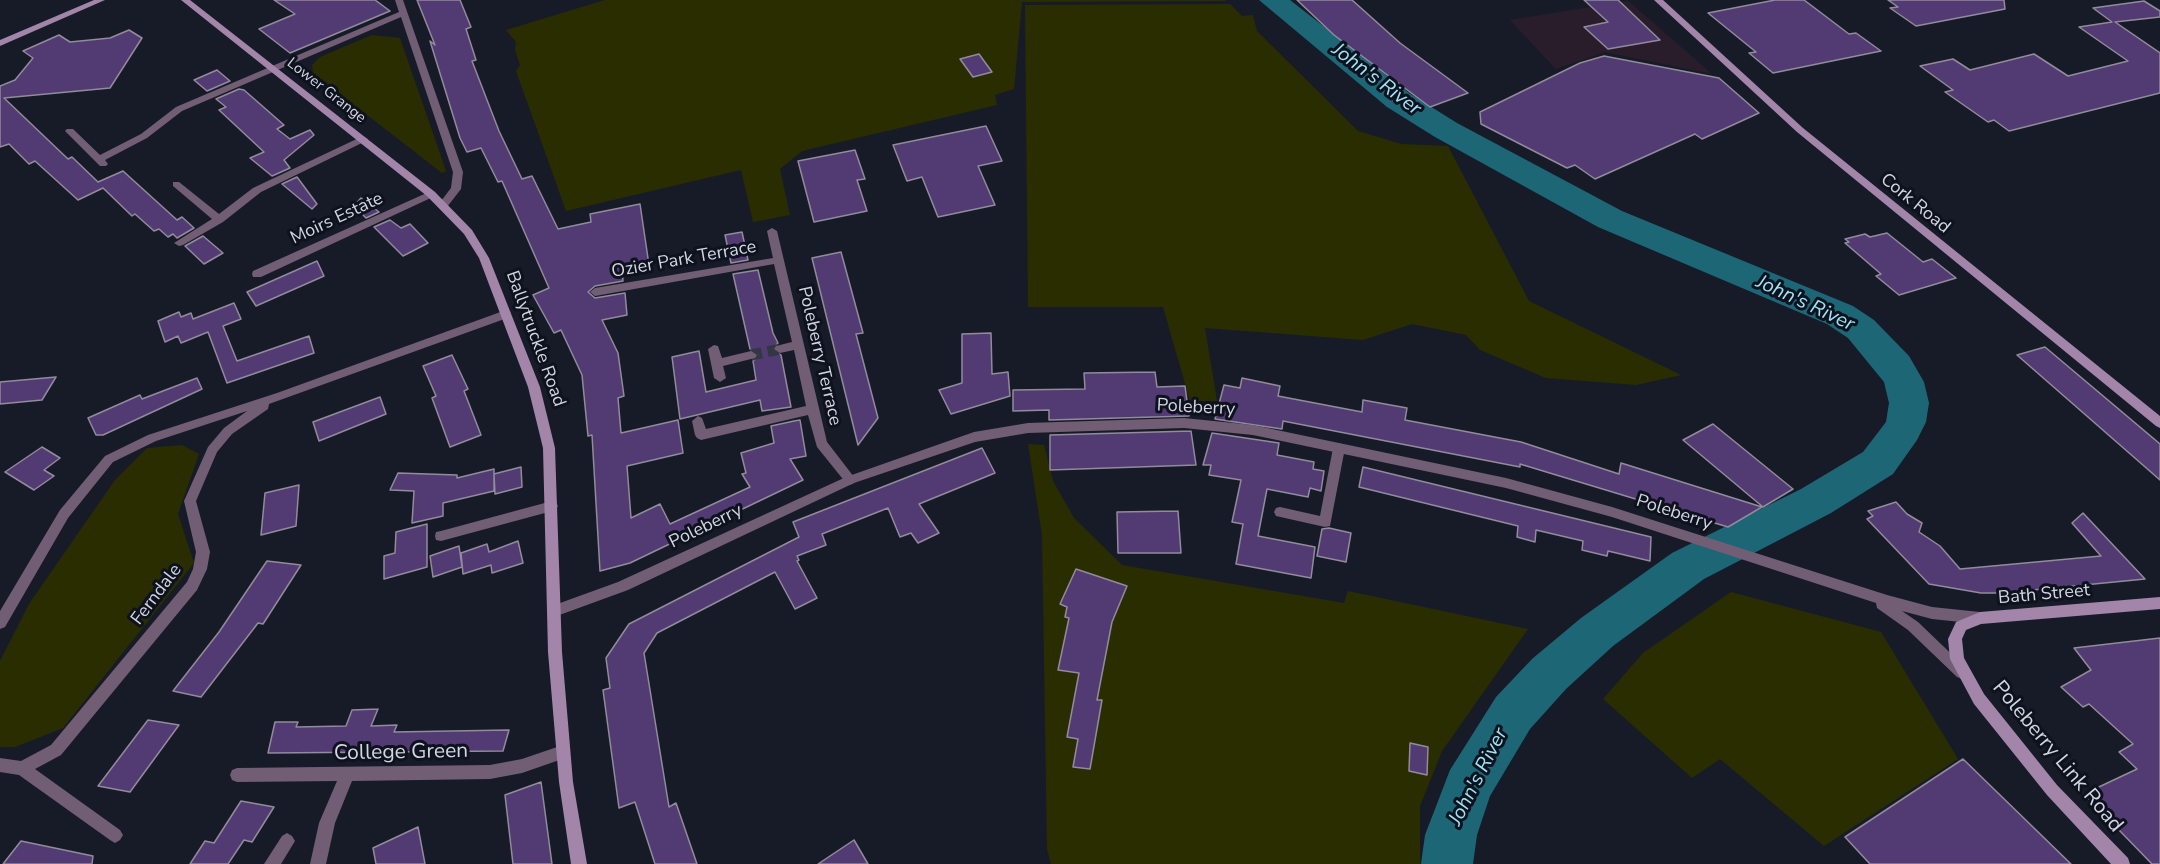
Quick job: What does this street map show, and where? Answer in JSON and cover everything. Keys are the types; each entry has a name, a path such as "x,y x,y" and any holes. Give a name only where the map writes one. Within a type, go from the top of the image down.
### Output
{"main road":[{"path":"0,43 106,0"},
{"name":"Cork Road","path":"1658,0 1800,130 2160,423"},
{"name":"Lower Grange","path":"184,1 273,68 443,205"},
{"name":"Ballytruckle Road","path":"443,205 478,246 506,314 543,418 550,457 554,611 563,752 579,864"},
{"name":"Bath Street","path":"1980,618 2160,603"},
{"name":"Poleberry Link Road","path":"1980,618 1961,626 1955,639 1957,659 1978,699 2026,760 2122,864"}],"street":[{"path":"399,0 458,172 456,189 443,205"},
{"path":"70,131 101,161 144,136 179,109 404,13"},
{"path":"178,243 219,220 257,190 363,139"},
{"path":"177,184 219,220"},
{"name":"Moirs Estate","path":"257,274 431,194"},
{"name":"Poleberry Terrace","path":"772,231 821,444 850,480"},
{"name":"Ozier Park Terrace","path":"595,292 779,260"},
{"name":"Ferndale","path":"0,623 64,514 109,459 152,438 280,396 506,314"},
{"path":"780,349 798,345"},
{"path":"714,349 720,378"},
{"path":"717,363 751,355"},
{"name":"Ferndale","path":"22,768 56,750 192,586 200,569 202,552 190,501 212,450 228,431 280,396"},
{"path":"698,421 700,435 813,409"},
{"name":"Poleberry","path":"554,611 623,586 850,480 974,437 1028,428 1212,424 1516,485 1683,534 1851,590 1932,613"},
{"path":"1280,512 1326,522 1339,448"},
{"path":"441,536 552,506"},
{"name":"Poleberry","path":"1851,590 1903,618 1964,674"},
{"name":"Bath Street","path":"1932,613 1980,618"},
{"name":"College Green","path":"237,775 490,772 522,766 563,752"},
{"path":"0,765 22,768 115,836"},
{"path":"318,864 327,823 346,775"},
{"path":"272,864 288,841"}],"shaded area":[{"path":"1628,1 1712,74 1605,52 1556,69 1510,20"}],"green space":[{"path":"605,0 1226,1 1022,2 1014,89 995,95 997,105 802,151 780,169 790,215 753,222 741,170 566,211 516,71 520,65 515,50 516,42 506,30"},
{"path":"1230,4 1242,16 1253,15 1257,31 1358,131 1401,144 1448,146 1529,301 1681,375 1636,385 1546,378 1480,350 1466,335 1412,324 1363,340 1205,328 1217,401 1190,401 1163,307 1028,307 1025,5"},
{"path":"372,35 400,38 446,171 442,173 313,73 312,65 320,57"},
{"path":"1028,444 1044,445 1053,481 1074,518 1122,565 1344,603 1348,591 1528,629 1442,751 1420,806 1420,864 1051,864 1047,849 1042,535"},
{"path":"182,445 199,454 178,514 194,563 63,728 15,747 0,747 0,661 29,604 115,480 147,448"},
{"path":"1731,592 1881,632 1958,759 1824,846 1720,759 1692,778 1603,699 1643,653"}],"building":[{"path":"274,0 375,0 390,11 290,53 259,29 295,14"},
{"path":"417,0 460,0 471,27 466,29 476,60 472,61 499,131 522,179 532,176 558,229 591,222 590,214 640,204 649,265 622,270 623,281 595,286 588,292 595,298 625,293 627,315 602,320 618,353 624,396 618,398 621,433 678,420 683,453 627,466 631,518 660,504 670,524 750,487 742,474 746,473 741,453 774,443 771,426 800,420 806,456 790,459 803,480 630,563 600,571 592,435 588,436 582,375 561,330 554,333 533,295 549,288 502,181 498,182 481,148 467,152 460,138 430,41 435,45"},
{"path":"1297,0 1352,0 1400,43 1468,93 1430,107 1334,35"},
{"path":"1584,0 1618,0 1660,40 1608,49 1584,27 1608,22"},
{"path":"1775,0 1804,0 1849,34 1856,33 1881,51 1773,73 1749,53 1756,52 1708,13"},
{"path":"1888,0 2004,0 2005,9 1916,26 1890,8 1898,7"},
{"path":"2144,1 2160,11 2160,17 2115,22 2160,53 2160,93 2009,131 1994,120 1988,122 1945,92 1953,90 1920,66 1953,59 1970,70 2034,54 2068,76 2128,61 2079,27 2112,22 2093,8"},
{"path":"129,30 142,38 110,88 4,98 68,159 72,157 98,182 123,171 177,220 182,217 194,228 177,238 173,234 168,237 159,229 154,231 135,214 132,216 103,188 78,200 35,161 29,164 9,144 0,147 0,86 15,80 33,58 23,51 59,35 70,42 110,38"},
{"path":"979,54 992,72 973,77 960,59"},
{"path":"1604,56 1719,78 1759,113 1702,139 1695,134 1595,179 1575,165 1567,168 1481,124 1480,112 1580,63"},
{"path":"217,70 230,81 207,91 194,80"},
{"path":"239,89 244,90 284,125 277,129 290,139 310,130 314,135 284,160 290,168 272,176 250,158 264,152 219,110 226,107 216,99"},
{"path":"986,126 1002,161 978,166 995,205 938,217 922,177 907,181 893,145"},
{"path":"855,150 865,179 857,180 867,211 814,222 798,161"},
{"path":"297,177 317,204 312,209 282,184"},
{"path":"361,198 379,212 366,218 354,206"},
{"path":"390,220 401,228 410,224 428,243 403,256 374,227"},
{"path":"742,232 748,260 731,263 725,235"},
{"path":"1887,233 1923,262 1932,259 1956,278 1899,295 1876,276 1881,274 1845,243 1849,242 1845,239 1865,234 1870,237"},
{"path":"203,236 223,253 204,264 185,246"},
{"path":"841,252 863,333 856,334 878,418 858,445 812,258"},
{"path":"317,261 324,276 256,306 247,292"},
{"path":"758,270 773,333 778,343 772,349 781,355 791,407 762,411 760,400 680,419 672,357 699,351 706,392 756,380 753,361 759,355 750,349 733,274"},
{"path":"234,303 241,319 223,326 237,361 309,336 314,353 227,383 208,332 181,343 178,336 165,342 158,321 179,312 181,317 191,313 193,319"},
{"path":"991,333 992,374 1008,372 1010,396 951,414 939,390 962,383 962,334"},
{"path":"2045,347 2160,444 2160,480 2017,355"},
{"path":"452,355 468,389 464,391 481,435 450,447 432,398 436,396 423,366"},
{"path":"1155,372 1157,387 1185,386 1189,416 1049,420 1049,410 1013,411 1013,390 1085,389 1084,373"},
{"path":"56,377 42,400 0,404 0,382"},
{"path":"197,378 202,389 103,435 96,435 88,418 140,395 142,399"},
{"path":"1242,378 1280,386 1278,396 1362,412 1363,400 1407,408 1405,420 1521,442 1619,474 1621,463 1762,507 1728,527 1520,464 1520,467 1283,421 1282,429 1215,419 1224,385 1240,388"},
{"path":"380,397 386,414 319,441 313,422"},
{"path":"1713,424 1793,489 1763,507 1683,440"},
{"path":"1191,431 1196,465 1050,470 1050,435"},
{"path":"1212,433 1279,443 1277,455 1314,462 1313,469 1324,471 1321,491 1310,488 1308,497 1267,489 1258,536 1315,547 1311,578 1236,564 1243,524 1232,522 1241,480 1209,475 1211,465 1203,465"},
{"path":"42,447 60,458 44,470 54,476 34,490 5,472"},
{"path":"982,448 995,473 919,504 939,533 918,543 911,533 900,537 888,508 822,534 826,545 797,556 799,560 797,561 817,598 795,609 775,572 657,633 644,653 669,807 676,803 697,864 655,864 635,802 619,808 603,690 610,688 606,658 629,624 799,537 793,522"},
{"path":"521,467 522,487 495,494 494,474"},
{"path":"1363,467 1651,537 1650,561 1608,551 1607,556 1582,550 1583,541 1536,530 1535,542 1517,537 1518,526 1359,487"},
{"path":"494,469 494,491 443,503 443,516 412,523 414,491 390,490 398,473 457,475 457,478"},
{"path":"299,485 296,526 261,535 265,493"},
{"path":"1896,502 1907,514 1922,523 1919,532 1940,546 1960,569 2101,556 2072,523 2083,513 2145,579 2002,593 1981,593 1929,584 1867,519 1873,516 1868,511"},
{"path":"1178,511 1181,553 1118,553 1117,512"},
{"path":"427,524 427,567 384,579 384,556 395,553 396,532"},
{"path":"1329,528 1351,533 1346,562 1317,556 1322,529"},
{"path":"518,541 523,563 492,573 491,565 463,574 461,553 487,544 489,552"},
{"path":"459,546 462,567 433,577 430,556"},
{"path":"267,561 301,565 263,624 258,623 201,697 173,691 219,632"},
{"path":"1076,569 1127,586 1112,622 1097,700 1102,700 1090,769 1073,767 1078,739 1067,737 1079,673 1058,670 1069,618 1065,617 1067,607 1060,604"},
{"path":"2160,638 2160,864 2152,864 2084,794 2137,769 2119,752 2133,744 2089,704 2083,707 2061,687 2091,670 2074,648"},
{"path":"378,709 371,726 397,725 394,732 509,730 503,751 268,753 275,722 298,722 296,727 346,726 352,710"},
{"path":"148,720 179,725 130,792 98,786"},
{"path":"1410,743 1428,747 1427,775 1409,771"},
{"path":"1963,759 2071,864 1870,864 1845,837"},
{"path":"541,782 552,864 513,864 505,795"},
{"path":"241,801 274,807 252,842 244,840 228,864 190,864 205,841 214,843"},
{"path":"418,827 425,864 376,864 373,848"},
{"path":"854,840 868,864 818,864"},
{"path":"21,841 93,856 92,864 3,864"}],"waterway":[{"name":"John's River","path":"1273,0 1398,100 1446,130 1610,219 1840,315 1861,329 1895,366 1904,382 1909,403 1906,422 1897,440 1878,463 1816,501 1688,566 1597,632 1549,674 1513,713 1489,749 1468,787 1451,835 1447,864"}],"tunnel":[{"path":"751,355 780,349"}]}
